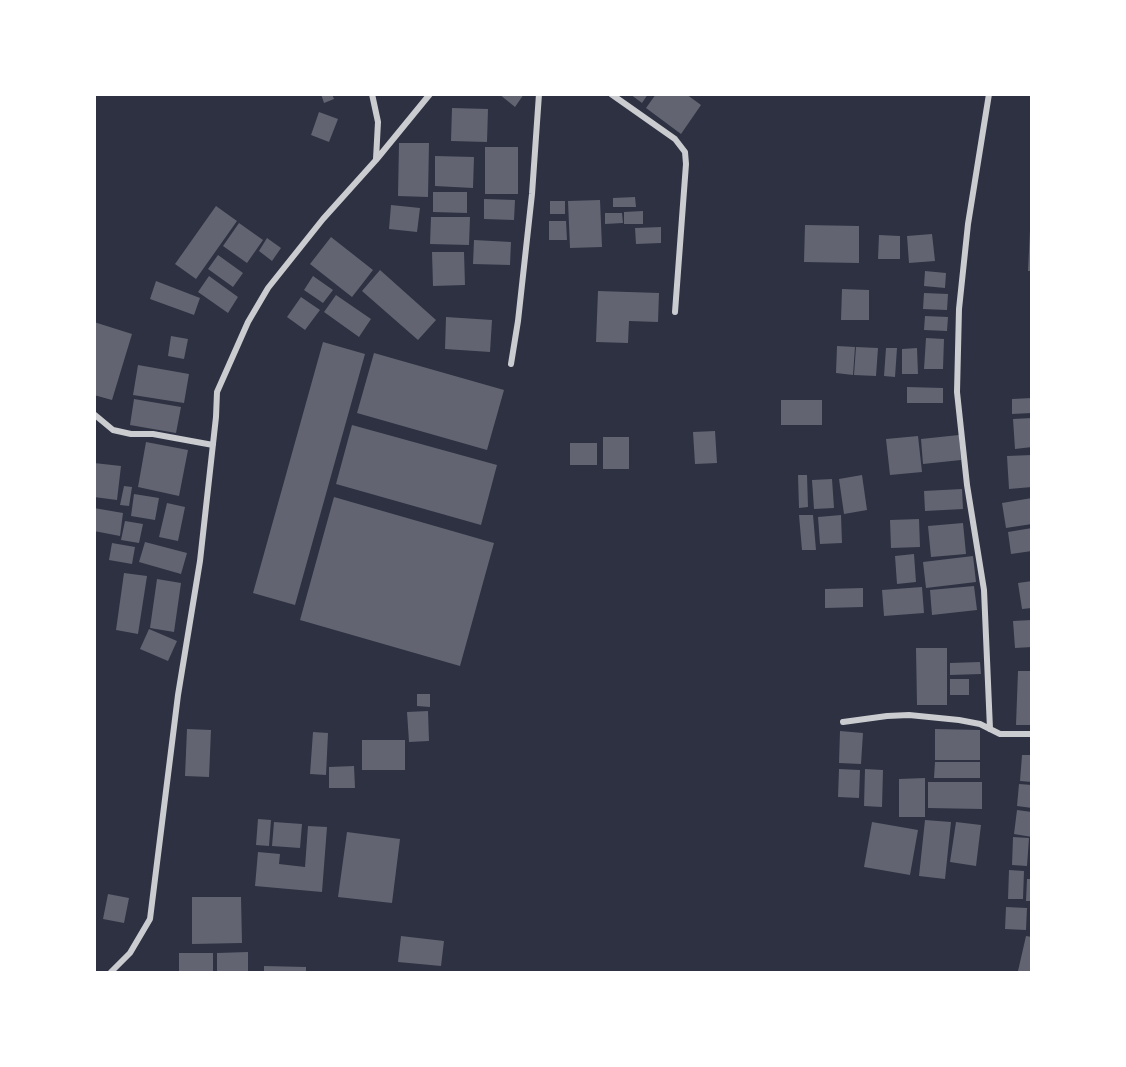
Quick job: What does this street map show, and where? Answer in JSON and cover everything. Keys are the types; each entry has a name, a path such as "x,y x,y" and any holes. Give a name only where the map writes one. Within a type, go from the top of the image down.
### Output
{"street":[{"path":"372,94 378,122 376,160"},
{"path":"111,972 130,953 150,919 178,695 200,561 217,392 253,313 268,288 323,219 376,160 430,94"},
{"path":"511,364 532,194 539,94"},
{"path":"611,94 675,139 685,153 675,312"},
{"path":"989,94 968,224 959,309 957,392 967,485 984,590 990,729"},
{"path":"95,415 113,430 131,434 153,434 213,445"},
{"path":"843,722 909,715 980,724 1000,734 1032,734"}],"building":[{"path":"321,94 332,94 334,99 324,103"},
{"path":"499,94 524,94 515,107"},
{"path":"630,94 648,94 642,103"},
{"path":"656,94 686,94 701,105 681,134 646,108"},
{"path":"452,108 488,109 487,142 451,141"},
{"path":"319,112 338,119 329,142 311,135"},
{"path":"399,143 429,143 428,197 398,196"},
{"path":"485,147 518,147 518,194 485,194"},
{"path":"435,156 474,157 473,188 435,186"},
{"path":"433,192 467,192 467,213 433,212"},
{"path":"635,197 636,207 613,207 613,198"},
{"path":"484,199 515,200 514,220 484,219"},
{"path":"600,200 602,247 570,248 568,201"},
{"path":"550,201 565,201 565,214 550,214"},
{"path":"391,205 420,208 417,232 389,229"},
{"path":"216,206 237,221 196,279 175,264"},
{"path":"643,211 643,224 624,224 624,212"},
{"path":"605,213 622,213 623,223 605,224"},
{"path":"431,217 470,217 469,245 430,244"},
{"path":"549,221 566,221 567,240 549,240"},
{"path":"239,223 263,240 247,263 223,246"},
{"path":"805,225 859,226 859,263 804,262"},
{"path":"661,227 661,243 636,244 635,228"},
{"path":"1030,230 1032,230 1032,271 1028,271"},
{"path":"932,234 935,261 909,263 907,236"},
{"path":"879,235 900,236 900,259 878,259"},
{"path":"331,237 373,270 352,297 310,264"},
{"path":"267,238 281,248 272,261 259,251"},
{"path":"474,240 511,242 510,265 473,264"},
{"path":"432,252 464,252 465,285 433,286"},
{"path":"218,255 243,273 233,287 208,269"},
{"path":"380,270 436,320 418,340 362,291"},
{"path":"925,271 946,273 945,288 924,286"},
{"path":"209,276 238,297 228,313 198,292"},
{"path":"313,276 333,290 323,303 304,290"},
{"path":"156,281 200,298 194,315 150,299"},
{"path":"842,289 869,290 869,320 841,320"},
{"path":"598,291 659,293 658,322 629,321 628,343 596,342"},
{"path":"924,293 948,294 947,310 923,309"},
{"path":"336,295 371,319 359,337 324,312"},
{"path":"301,297 320,310 305,330 287,317"},
{"path":"925,316 948,317 947,331 924,330"},
{"path":"446,317 492,320 490,352 445,349"},
{"path":"94,322 132,334 112,400 94,395"},
{"path":"171,336 188,339 184,359 168,356"},
{"path":"926,338 944,339 943,369 924,369"},
{"path":"323,342 365,354 295,605 253,593"},
{"path":"837,346 855,347 853,375 836,373"},
{"path":"856,347 878,348 876,376 854,375"},
{"path":"886,348 897,348 895,377 884,376"},
{"path":"917,348 918,374 902,374 902,349"},
{"path":"374,353 504,390 487,450 357,413"},
{"path":"138,365 189,374 184,403 133,395"},
{"path":"907,387 943,388 943,403 907,403"},
{"path":"1032,398 1032,413 1012,414 1012,399"},
{"path":"134,399 181,407 176,433 130,425"},
{"path":"781,400 822,400 822,425 781,425"},
{"path":"1032,418 1032,447 1015,449 1013,419"},
{"path":"352,425 497,465 481,525 336,484"},
{"path":"715,431 717,463 695,464 693,432"},
{"path":"959,435 961,460 923,464 921,439"},
{"path":"918,436 922,472 890,475 886,439"},
{"path":"603,437 629,437 629,469 603,469"},
{"path":"146,442 188,450 179,496 138,487"},
{"path":"570,443 597,443 597,465 570,465"},
{"path":"1032,455 1032,487 1009,489 1007,456"},
{"path":"94,463 121,466 117,500 94,497"},
{"path":"798,475 807,475 808,507 799,508"},
{"path":"862,475 867,510 844,514 839,479"},
{"path":"832,479 834,508 814,509 812,480"},
{"path":"124,486 132,487 129,506 120,505"},
{"path":"962,489 963,509 925,511 924,491"},
{"path":"134,494 159,498 155,520 131,516"},
{"path":"334,497 494,543 460,666 300,620"},
{"path":"1032,498 1032,524 1006,528 1002,503"},
{"path":"167,503 185,507 178,541 159,537"},
{"path":"94,508 123,513 120,536 94,531"},
{"path":"799,515 813,515 816,550 802,550"},
{"path":"841,515 842,543 820,544 818,517"},
{"path":"919,519 920,547 891,548 890,520"},
{"path":"125,521 143,524 139,543 121,540"},
{"path":"963,523 966,554 931,557 928,526"},
{"path":"1032,528 1032,551 1011,554 1008,532"},
{"path":"145,542 187,553 181,574 139,562"},
{"path":"112,543 135,547 132,564 109,560"},
{"path":"914,554 916,582 897,584 895,556"},
{"path":"973,556 976,582 926,588 923,562"},
{"path":"124,573 147,576 138,634 116,630"},
{"path":"157,579 181,583 174,632 150,628"},
{"path":"1032,581 1032,608 1022,609 1018,583"},
{"path":"974,586 977,610 932,615 930,590"},
{"path":"922,587 924,613 884,616 882,590"},
{"path":"863,588 863,607 825,608 825,589"},
{"path":"1032,620 1032,647 1015,648 1013,621"},
{"path":"149,629 177,641 168,661 140,649"},
{"path":"916,648 947,648 947,705 917,705"},
{"path":"980,662 981,674 950,675 950,663"},
{"path":"1018,671 1032,671 1032,725 1016,725"},
{"path":"950,679 969,679 969,695 950,695"},
{"path":"417,694 430,694 430,707 417,706"},
{"path":"428,711 429,741 409,742 407,712"},
{"path":"187,729 211,730 209,777 185,776"},
{"path":"935,729 980,730 980,760 935,760"},
{"path":"840,731 863,733 861,764 839,763"},
{"path":"313,732 328,733 326,775 310,774"},
{"path":"362,740 405,740 405,770 362,770"},
{"path":"1022,755 1032,755 1032,782 1020,781"},
{"path":"935,762 980,762 980,778 934,778"},
{"path":"354,766 355,788 329,788 329,767"},
{"path":"839,769 860,770 859,798 838,797"},
{"path":"865,769 883,770 882,807 864,806"},
{"path":"925,778 925,817 899,817 899,779"},
{"path":"928,782 982,782 982,809 928,808"},
{"path":"1019,784 1032,785 1032,808 1017,806"},
{"path":"1017,810 1032,812 1032,837 1014,834"},
{"path":"258,819 271,820 269,846 256,845"},
{"path":"925,820 951,822 945,879 919,876"},
{"path":"274,822 302,824 300,848 272,846"},
{"path":"872,822 918,830 910,875 864,867"},
{"path":"956,822 981,825 976,866 950,862"},
{"path":"308,826 327,827 322,892 255,886 258,852 280,854 279,864 305,867"},
{"path":"347,832 400,839 392,903 338,897"},
{"path":"1013,837 1029,838 1027,866 1012,865"},
{"path":"1009,870 1024,871 1023,899 1008,899"},
{"path":"1027,879 1032,879 1032,901 1026,901"},
{"path":"108,894 129,898 124,923 103,919"},
{"path":"192,897 241,897 242,943 192,944"},
{"path":"1006,907 1027,908 1026,930 1005,929"},
{"path":"401,936 444,941 441,966 398,962"},
{"path":"1026,936 1032,937 1032,972 1018,971"},
{"path":"248,952 248,972 217,972 217,953"},
{"path":"179,953 213,953 213,972 179,972"},
{"path":"264,966 306,967 306,972 264,972"}]}
